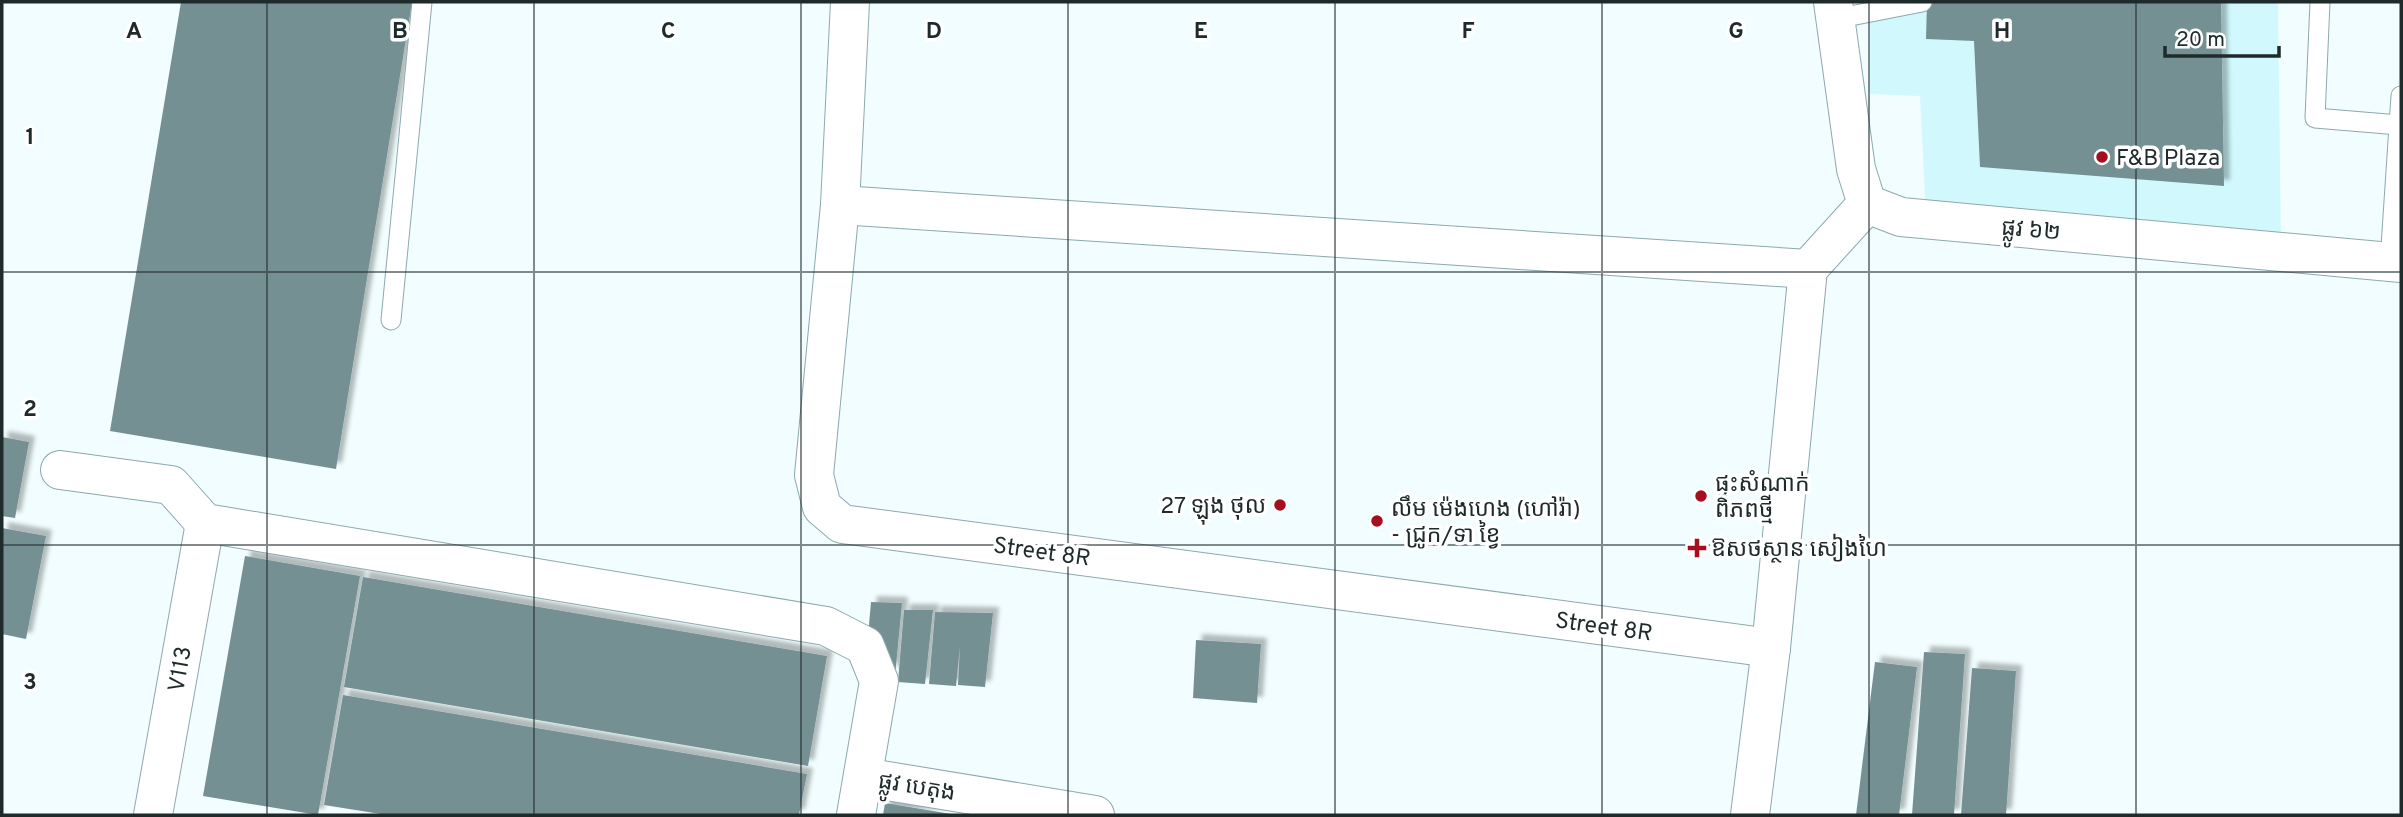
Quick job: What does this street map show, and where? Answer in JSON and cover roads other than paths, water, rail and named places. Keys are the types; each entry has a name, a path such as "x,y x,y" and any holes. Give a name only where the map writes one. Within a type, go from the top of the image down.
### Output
{"street":[{"name":"Street 8R","path":"850,2 840,205 814,475 822,507 842,524 1771,648"},
{"path":"1750,815 1771,648 1808,269 1867,204 1856,169 1834,11"},
{"name":"ផ្លូវ ៦២","path":"1867,204 1901,217 2395,263"},
{"path":"840,205 1808,269"},
{"path":"60,470 171,485 205,523 826,626 865,646 879,681 856,815"},
{"name":"V113","path":"153,815 205,523"},
{"name":"ផ្លូវ បេតុង","path":"863,777 1095,815"}],"lane":[{"path":"391,320 422,2"},
{"path":"1834,11 1922,2"},
{"path":"2320,2 2315,118 2399,125"},
{"path":"2395,263 2401,96"}],"place":[{"name":"F&B Plaza","path":"2102,157"},
{"name":"ផ្ទះសំណាក់ ពិភពថ្មី","path":"1701,496"},
{"name":"27 ឡុង ថុល","path":"1280,505"},
{"name":"លឹម ម៉េងហេង (ហៅរ៉ា) - ជ្រូក/ទា ខ្វៃ","path":"1377,521"},
{"name":"ឱសថស្ថាន សៀងហៃ","path":"1697,548"}]}
